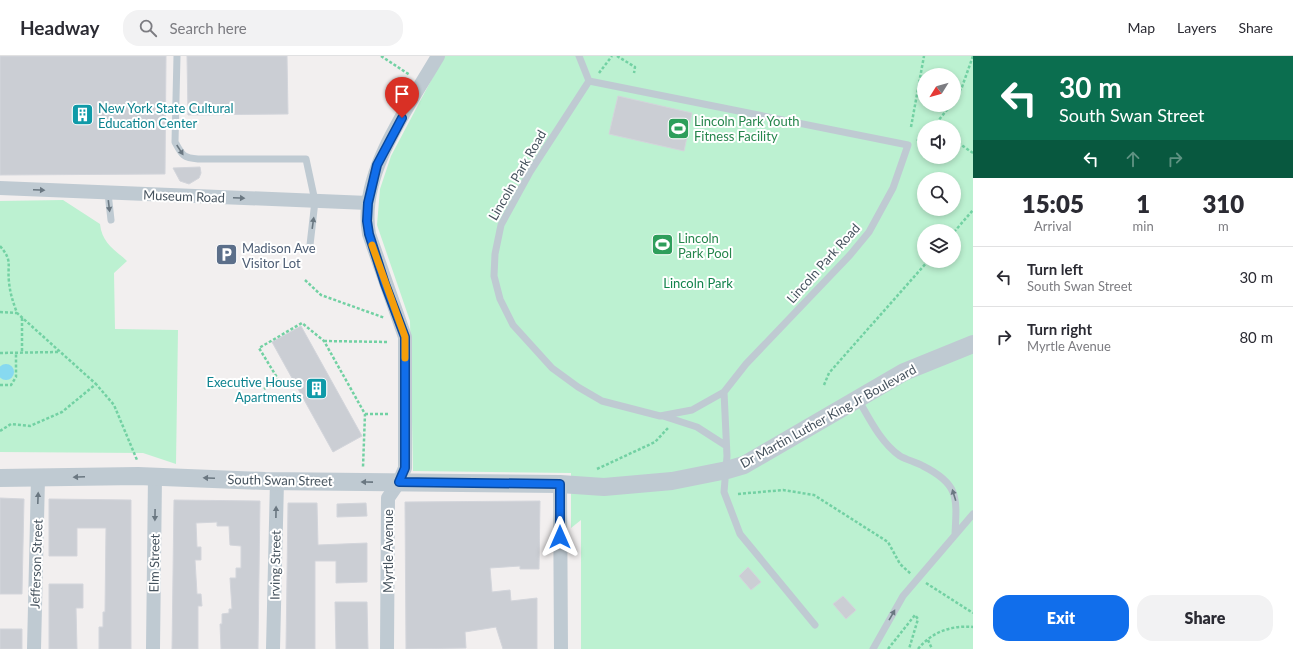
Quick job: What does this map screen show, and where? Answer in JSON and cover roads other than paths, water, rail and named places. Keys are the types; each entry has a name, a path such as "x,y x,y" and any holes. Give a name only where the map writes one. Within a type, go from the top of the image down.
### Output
{"street":[{"name":"Myrtle Avenue","path":"388,649 388,498 399,482 405,468 405,337 369,234 367,221 368,203 377,165 438,56"},
{"name":"Museum Road","path":"0,188 368,203"},
{"name":"Dr Martin Luther King Jr Boulevard","path":"560,484 604,487 672,481 744,465 904,372 973,344"},
{"name":"South Swan Street","path":"0,478 155,476 277,481 560,484"},
{"name":"Elm Street","path":"153,649 155,476"},
{"name":"Jefferson Street","path":"34,649 38,478"},
{"name":"Irving Street","path":"273,649 277,481"},
{"path":"560,484 561,649"}],"lane":[{"path":"177,56 175,142 180,152 187,158 198,159 306,159 315,201 310,245"},
{"path":"579,56 589,81"},
{"name":"Lincoln Park Road","path":"660,416 692,410 724,392 746,364 850,254 868,232 893,188 908,145 589,81 530,172 501,225 495,254 494,276 500,299 513,325 552,368 578,387 602,401 697,427 725,446"},
{"path":"108,193 111,220"},
{"path":"724,392 727,470 724,492 740,534 815,625"},
{"path":"858,399 877,431 891,448 900,456 942,476 951,487 956,504 955,534"},
{"path":"873,649 903,596 973,514"}],"water":[{"path":"3,365 9,365 13,369 13,375 9,379 3,379 -1,375 -1,369"}],"place":[{"name":"New York State Cultural Education Center","path":"83,115"},
{"name":"Lincoln Park Youth Fitness Facility","path":"679,128"},
{"name":"Lincoln Park Pool","path":"662,245"},
{"name":"Madison Ave Visitor Lot","path":"227,255"},
{"name":"Executive House Apartments","path":"317,389"}],"park label":[{"name":"Lincoln Park","path":"698,283"}]}
